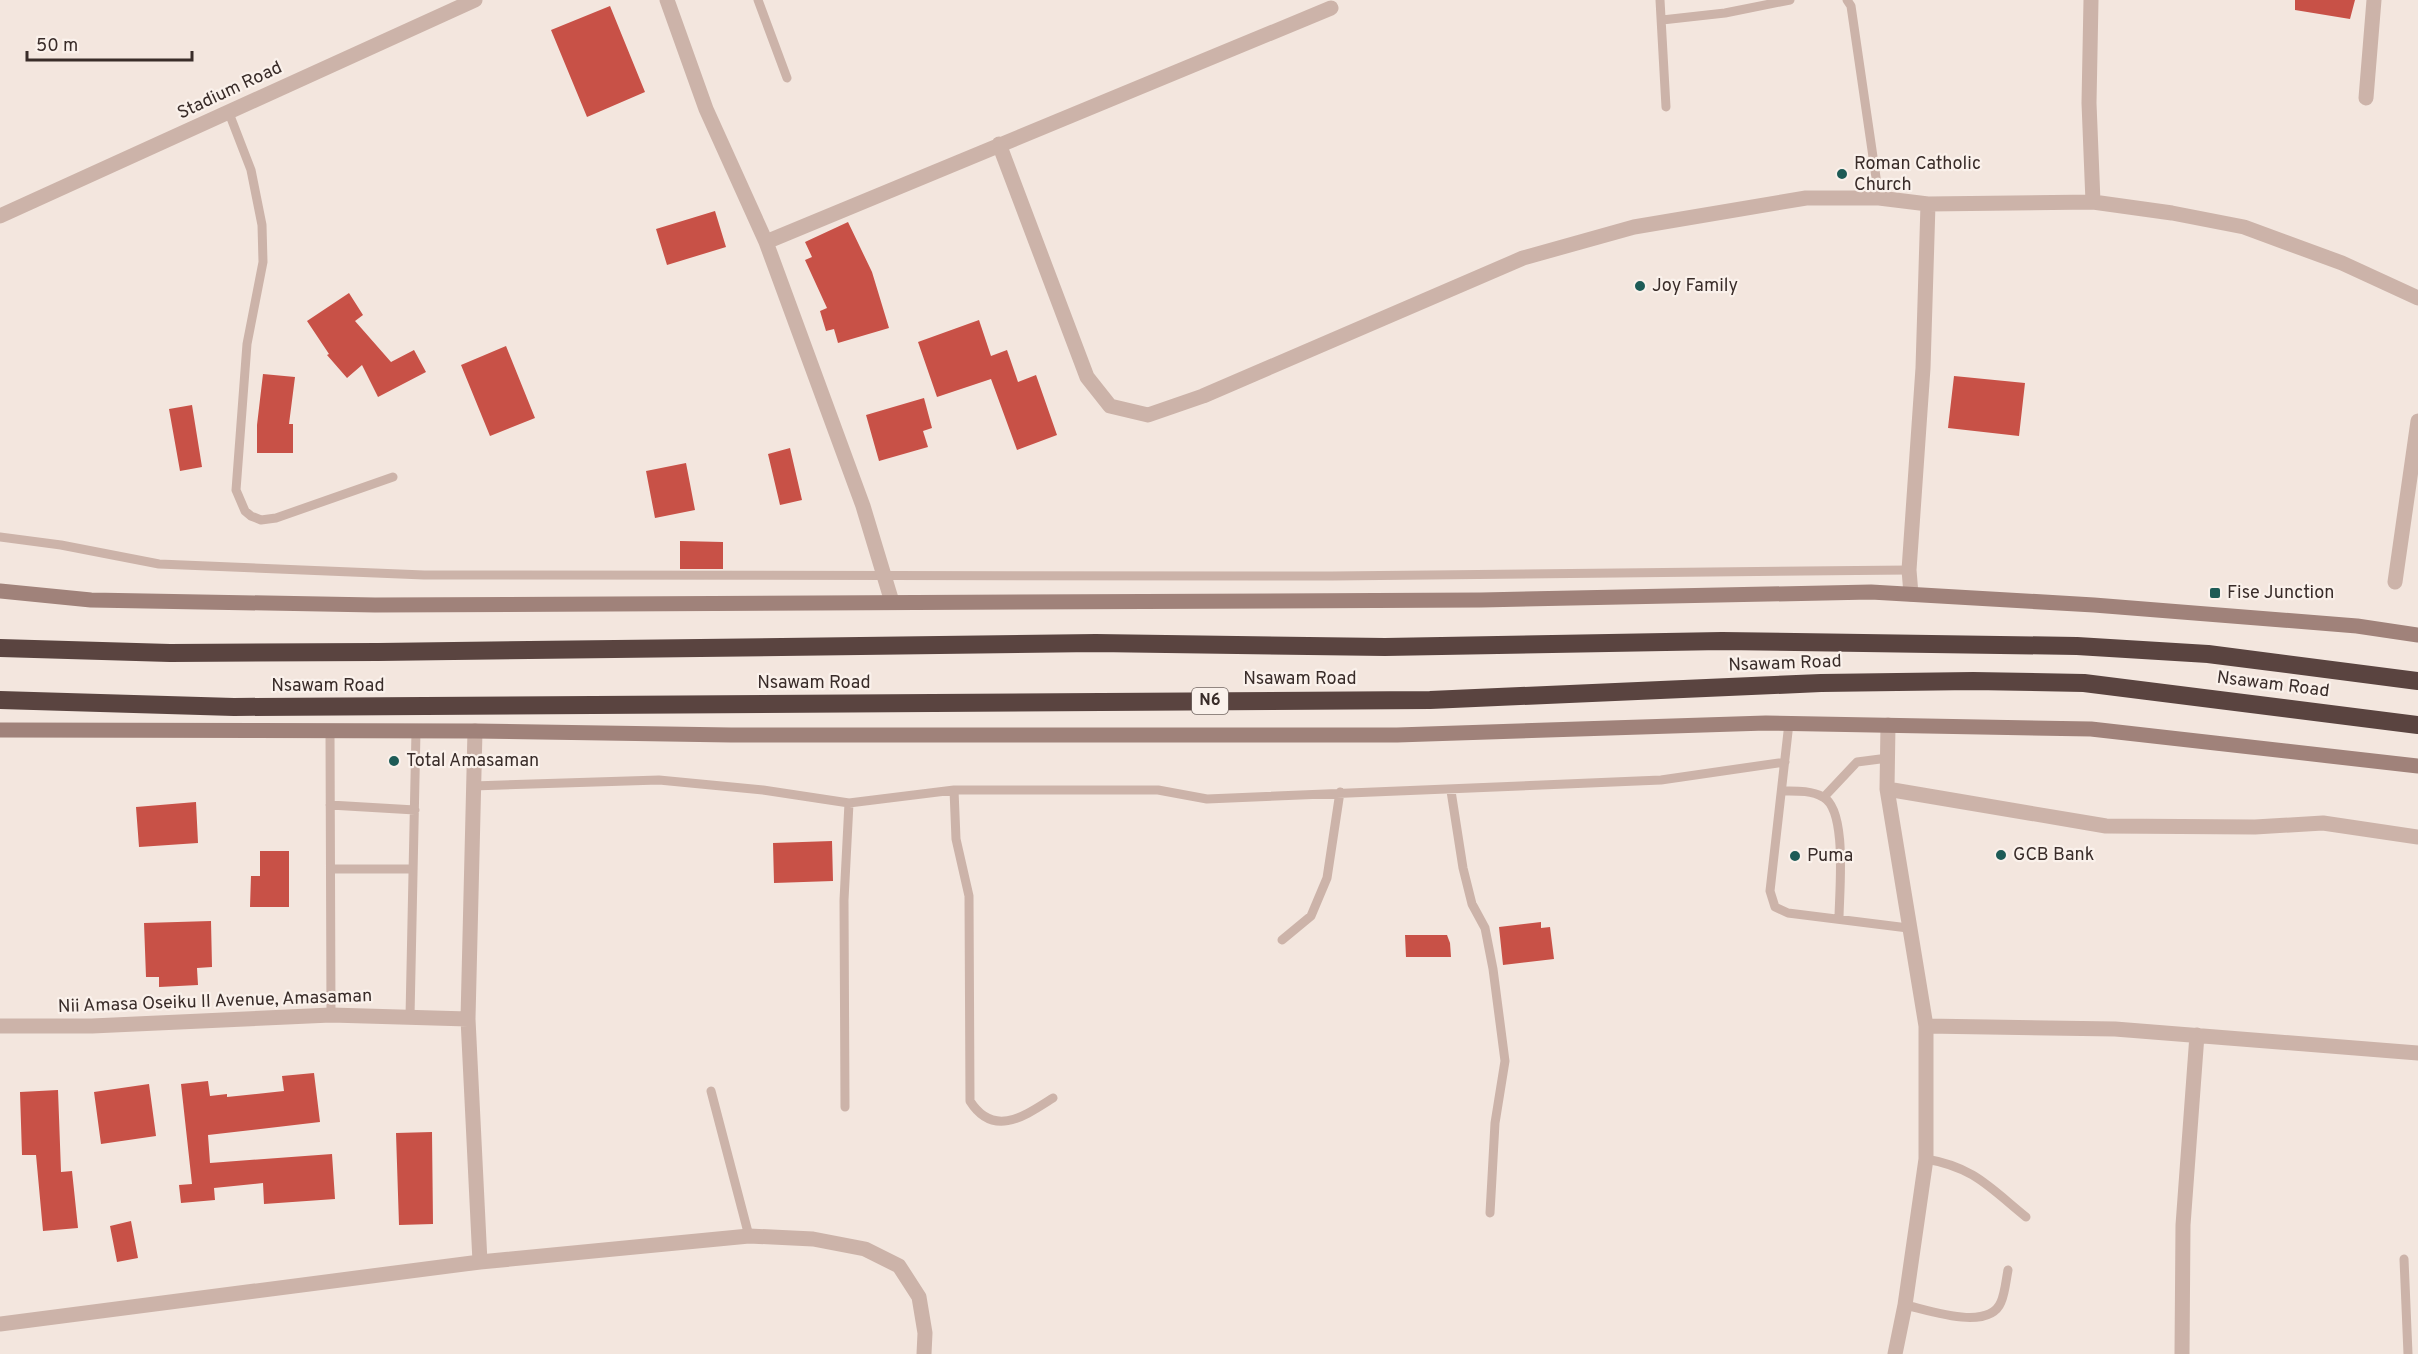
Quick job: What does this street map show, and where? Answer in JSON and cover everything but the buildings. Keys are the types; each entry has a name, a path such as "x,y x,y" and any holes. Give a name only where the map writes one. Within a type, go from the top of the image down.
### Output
{"highway":[{"name":"Nsawam Road","path":"0,648 216,652 1096,643 1385,647 1722,641 2030,645 2208,654 2418,681"},
{"name":"Nsawam Road","path":"0,700 234,707 1419,700 1821,683 1973,681 2084,683 2418,725"}],"main road":[{"path":"0,591 92,600 351,605 1481,600 1871,592 2094,605 2345,625 2418,635"},
{"path":"0,730 475,731 731,735 1397,735 1790,723 2091,729 2418,766"}],"street":[{"name":"Stadium Road","path":"0,216 476,0"},
{"path":"667,0 706,109 766,242 863,506 892,603"},
{"path":"2091,0 2089,103 2093,202"},
{"path":"2366,98 2374,0"},
{"path":"766,242 1331,8"},
{"path":"999,144 1087,377 1110,406 1148,415 1203,396 1523,258 1634,227 1806,198 1879,198 1928,204 2093,202 2172,213 2244,227 2342,262 2418,298"},
{"path":"1911,594 1910,570 1923,368 1928,204"},
{"path":"2395,582 2418,422"},
{"path":"1888,725 1887,789 1908,928 1926,1026 1926,1159 1905,1305 1895,1354"},
{"path":"475,731 468,1019 480,1262"},
{"path":"1887,789 2106,826 2255,827 2323,823 2418,837"},
{"name":"Nii Amasa Oseiku II Avenue, Amasaman","path":"0,1026 92,1026 331,1015 468,1019"},
{"path":"1926,1026 2115,1029 2418,1053"},
{"path":"2182,1354 2182,1236 2197,1035"},
{"path":"0,1324 480,1262 750,1236 813,1239 865,1249 899,1266 919,1297 925,1333 924,1354"}],"lane":[{"path":"758,0 787,78"},
{"path":"1660,0 1666,107"},
{"path":"1662,20 1725,13 1790,0"},
{"path":"1846,0 1851,6 1879,198"},
{"path":"229,113 251,170 262,225 263,262 247,344 238,453 236,490 245,511 261,520 276,518 393,477"},
{"path":"0,537 62,545 159,564 424,575 1344,576 1910,570"},
{"path":"1790,723 1770,891 1775,907 1788,914 1908,928"},
{"path":"330,731 331,1015"},
{"path":"410,1017 416,731"},
{"path":"1824,797 1857,762 1888,758"},
{"path":"473,786 659,780 763,790 849,803 954,790 1158,790 1207,799 1340,792 1451,791 1661,780 1785,762"},
{"path":"954,790 956,839 969,896 970,1101 976,1110 1003,1122 1017,1121 1053,1098"},
{"path":"1451,791 1463,868 1472,903 1485,928 1505,1061 1495,1123 1490,1213"},
{"path":"1782,791 1806,792 1824,797 1833,806 1839,821 1839,920"},
{"path":"1282,940 1311,916 1327,878 1340,792"},
{"path":"845,1107 844,900 849,803"},
{"path":"330,805 415,810"},
{"path":"331,868 414,869"},
{"path":"711,1091 750,1236"},
{"path":"1926,1159 1950,1163 1970,1172 2026,1217"},
{"path":"2404,1259 2408,1354"},
{"path":"1905,1305 1964,1318 1983,1317 1994,1311 2000,1304 2008,1270"}],"place":[{"name":"Roman Catholic Church","path":"1842,174"},
{"name":"Joy Family","path":"1640,286"},
{"name":"Fise Junction","path":"2215,593"},
{"name":"Total Amasaman","path":"394,761"},
{"name":"GCB Bank","path":"2001,855"},
{"name":"Puma","path":"1795,856"}]}
